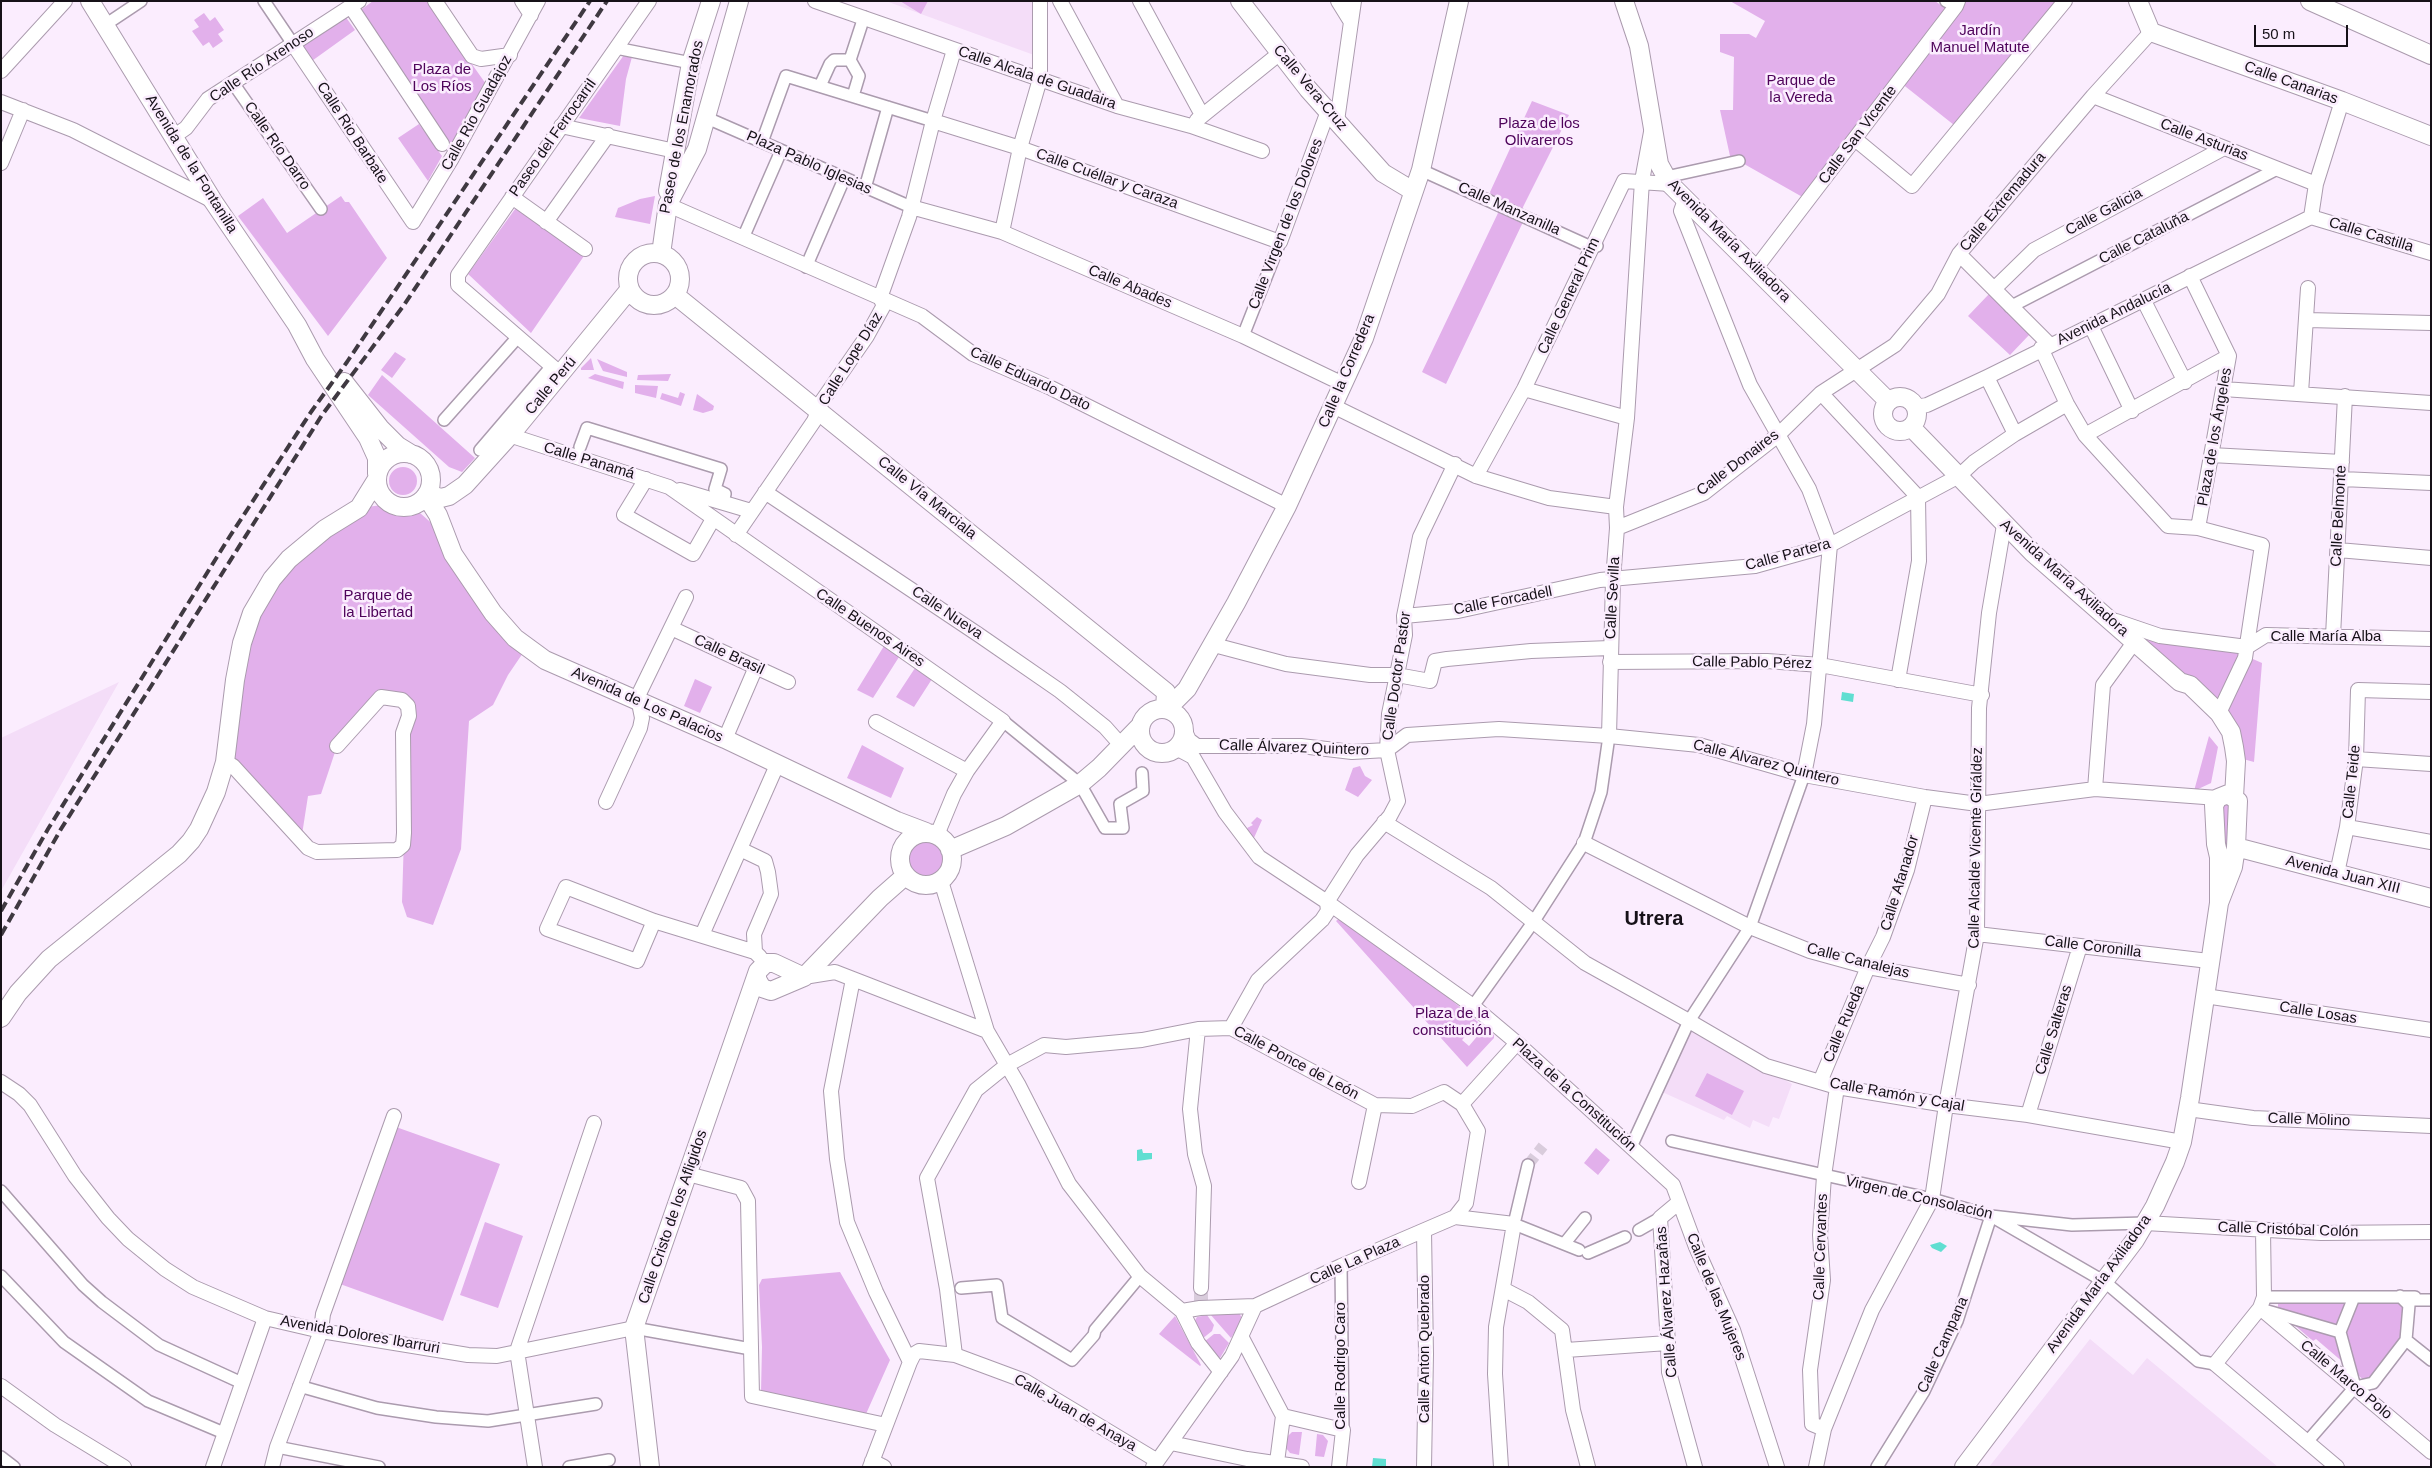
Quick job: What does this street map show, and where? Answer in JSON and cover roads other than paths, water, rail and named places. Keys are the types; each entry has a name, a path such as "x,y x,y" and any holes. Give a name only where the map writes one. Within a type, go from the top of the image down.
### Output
{"street":[{"path":"1,71 65,1"},
{"name":"Avenida de la Fontanilla","path":"90,1 213,201 297,325 315,358 373,446 378,462 377,477"},
{"path":"105,25 141,1"},
{"path":"264,1 293,44"},
{"path":"435,1 472,56 481,59 510,55"},
{"path":"522,1 531,15"},
{"name":"Calle Rio Guadajoz","path":"413,222 452,158 538,1"},
{"name":"Paseo del Ferrocarril","path":"518,338 458,284 458,275 649,1"},
{"name":"Paseo de los Enamorados","path":"659,254 675,151 692,63 711,1"},
{"name":"Paseo de los Enamorados","path":"667,204 697,149 739,1"},
{"name":"Calle Alcala de Guadaira","path":"815,1 1117,106 1190,126 1262,151"},
{"path":"1002,232 1020,148 1040,79 1040,1"},
{"path":"1060,1 1117,106"},
{"path":"1140,1 1202,115"},
{"name":"Calle Vera-Cruz","path":"1240,1 1332,116 1383,173 1417,180"},
{"path":"1338,1 1351,22"},
{"name":"Calle Virgen de los Dolores","path":"1243,336 1332,116 1354,1"},
{"name":"Calle la Corredera","path":"1166,709 1187,689 1214,645 1287,506 1364,338 1417,180 1459,1"},
{"name":"Avenida María Axiliadora","path":"1624,1 1639,46 1659,164 1668,180 1685,200 1756,268 1888,402"},
{"path":"1855,139 1912,186 2065,1"},
{"path":"2138,1 2151,32"},
{"path":"2310,1 2431,55"},
{"path":"352,3 442,144"},
{"name":"Calle Río Arenoso","path":"173,137 186,128 208,99 352,3"},
{"name":"Calle San Vicente","path":"1756,268 1855,139 1953,3"},
{"path":"850,60 864,17"},
{"name":"Calle Extremadura","path":"1821,393 1895,345 1938,294 1959,254 2092,96 2151,32"},
{"name":"Calle Canarias","path":"2151,32 2342,101 2431,136"},
{"name":"Calle Rio Barbate","path":"293,44 413,222"},
{"path":"616,48 692,63"},
{"name":"Calle Lope Díaz","path":"736,535 814,421 822,401 867,336 884,305 880,298 911,207 954,50"},
{"path":"1190,126 1280,53"},
{"path":"820,86 830,64 834,60 850,60"},
{"path":"850,60 860,76 853,96"},
{"path":"762,142 786,76 933,121"},
{"name":"Calle Río Darro","path":"233,83 321,210"},
{"name":"Calle Asturias","path":"2092,96 2316,184"},
{"path":"2311,217 2316,184 2342,101"},
{"path":"1,102 73,130 213,201"},
{"path":"865,188 888,107"},
{"path":"1,163 23,110"},
{"name":"Plaza Pablo Iglesias","path":"707,118 911,207"},
{"name":"Calle Cuéllar y Caraza","path":"933,121 1020,148 1280,242"},
{"path":"1652,124 1642,182 1668,180 1738,161"},
{"path":"561,126 675,151"},
{"path":"546,222 608,135"},
{"name":"Calle Galicia","path":"1994,289 2034,250 2224,148"},
{"path":"743,238 781,151"},
{"name":"Calle Cataluña","path":"2010,307 2277,169"},
{"path":"806,267 844,179"},
{"name":"Calle Manzanilla","path":"1417,180 1594,247"},
{"name":"Calle General Prim","path":"1476,476 1524,389 1594,247 1624,181 1642,182"},
{"name":"Calle Sevilla","path":"1473,1006 1534,922 1584,843 1601,792 1609,736 1610,655 1606,580 1617,528 1616,507 1628,418 1642,182"},
{"path":"512,196 585,249"},
{"path":"1631,1147 1689,1021 1750,927 1804,775 1814,724 1830,545 1809,490 1750,385 1681,211 1685,200"},
{"name":"Calle Eduardo Dato","path":"667,204 806,267 922,316 973,354 1051,388 1287,506"},
{"name":"Calle Abades","path":"911,207 1002,232 1243,336 1343,384"},
{"name":"Calle Castilla","path":"2311,217 2431,253"},
{"name":"Avenida Andalucía","path":"1916,407 1927,406 2311,217"},
{"path":"659,254 672,260 679,273 679,285 675,295 662,304 651,306 636,299 628,290 628,274 634,262 643,255 659,254"},
{"path":"1959,254 1994,289 2046,347"},
{"path":"2190,276 2230,356"},
{"path":"2301,393 2308,288"},
{"name":"Calle Perú","path":"448,496 469,479 510,435 556,371 628,290"},
{"name":"Calle Vía Marciala","path":"675,295 1166,692 1166,709"},
{"path":"2142,299 2185,382"},
{"path":"2307,320 2431,323"},
{"name":"Avenida de la Fontanilla","path":"297,325 380,428 398,446 411,454"},
{"path":"2091,326 2132,411"},
{"path":"444,420 518,338 556,371 480,450"},
{"name":"Plaza de los Ángeles","path":"2046,347 2067,404 2085,435 2168,526 2198,528 2230,356"},
{"name":"Plaza de los Ángeles","path":"2085,435 2230,356"},
{"path":"1987,377 2015,434"},
{"path":"2223,388 2431,403"},
{"path":"1524,389 1628,418"},
{"path":"1821,393 1918,497 1920,561 1898,680"},
{"name":"Calle Donaires","path":"1617,528 1704,493 1777,436 1821,393"},
{"name":"Calle Belmonte","path":"2333,636 2345,396"},
{"path":"1903,397 1916,407 1917,418 1911,427 1900,431 1889,427 1883,418 1883,412 1892,398 1903,397"},
{"name":"Calle Partera","path":"1606,580 1755,566 1830,545 1959,476 1974,462 2015,434 2067,404"},
{"path":"1333,406 1455,464 1476,476 1549,498 1616,507"},
{"name":"Avenida María Axiliadora","path":"1911,427 2004,525 2047,566 2108,617 2180,682 2190,686 2219,713 2231,732 2236,761 2225,797"},
{"path":"579,453 587,428 721,469 715,489 725,494 723,503"},
{"name":"Calle Panamá","path":"510,435 579,453 669,487 751,512"},
{"path":"1,1018 18,993 49,959 185,847 203,820 216,792 225,762 235,680 242,643 252,613 272,579 289,559 325,529 359,508 377,477 382,464 392,456 411,454 420,459 444,481 460,482 469,479"},
{"path":"2211,455 2342,462"},
{"name":"Calle Doctor Pastor","path":"1231,1028 1258,980 1322,920 1328,911 1327,902 1357,855 1390,816 1398,801 1387,750 1389,714 1405,635 1404,616 1420,537 1455,464"},
{"path":"359,508 415,505 426,495 430,480 427,466"},
{"path":"377,477 382,496 399,506"},
{"path":"2342,478 2431,483"},
{"path":"646,479 624,515 693,554 713,519"},
{"name":"Calle Panamá","path":"669,487 736,535"},
{"name":"Calle Nueva","path":"765,492 1060,691 1105,727 1121,745"},
{"path":"426,495 441,498 448,496"},
{"name":"Avenida de Los Palacios","path":"426,495 438,515 444,534 465,573 515,638 545,660 726,739 897,822 932,833"},
{"path":"438,515 441,504 448,496"},
{"name":"Avenida de Los Palacios","path":"399,506 420,513 444,534"},
{"name":"Calle Alcalde Vicente Giráldez","path":"1816,1467 1824,1429 1872,1310 1932,1199 1946,1105 1977,934 1979,708 1982,695 1989,613 2004,525"},
{"path":"2198,528 2262,544 2245,658 2219,713"},
{"name":"Calle Buenos Aires","path":"736,535 1003,721"},
{"path":"2338,550 2431,558"},
{"name":"Calle Forcadell","path":"1404,616 1458,611 1606,580"},
{"path":"606,802 640,728 642,718 638,701 686,597"},
{"path":"2108,617 2130,628 2160,636 2247,647"},
{"name":"Calle Brasil","path":"671,628 788,682"},
{"name":"Calle María Alba","path":"2247,647 2266,635 2431,639"},
{"path":"2095,789 2103,685 2135,641"},
{"path":"1214,645 1286,664 1370,675 1397,675"},
{"name":"Calle Pablo Pérez","path":"1397,675 1430,681 1435,662 1447,659 1531,651 1820,665 1982,695"},
{"path":"726,739 756,667"},
{"name":"Avenida María Axiliadora","path":"2180,682 2183,690 2201,707 2220,734 2224,753 2225,797"},
{"name":"Calle la Corredera","path":"1184,727 1187,689"},
{"name":"Calle Teide","path":"2337,873 2347,827 2356,759 2358,690 2431,692"},
{"path":"225,762 233,766 308,848 318,852 397,850 402,845 404,833 403,733 409,716 408,706 402,700 381,697 337,746"},
{"path":"950,850 1006,826 1080,784 1141,725 1151,712 1166,709 1177,715 1184,727 1183,738 1176,748"},
{"path":"932,833 948,844 951,867 941,881 921,884 905,876 901,862 901,852 908,839 932,833 966,771 1003,721 1080,784 1105,828 1124,828 1120,804 1143,791 1142,772"},
{"path":"876,722 966,771"},
{"path":"1141,725 1141,736 1146,745"},
{"name":"Calle Álvarez Quintero","path":"1184,727 1195,752 1301,746 1352,752 1387,750 1407,735 1499,730 1609,736 1699,745 1804,775 1925,797 1978,804 2095,789 2225,797"},
{"path":"1121,745 1146,745 1160,752 1176,748 1195,752"},
{"name":"Plaza de la Constitución","path":"1195,752 1226,812 1259,857 1327,902 1473,1006 1517,1043 1672,1185"},
{"path":"2356,759 2431,764"},
{"path":"702,935 777,765"},
{"name":"Calle Afanador","path":"1868,967 1883,937 1907,870 1925,797"},
{"path":"2225,797 2238,802 2238,830 2230,857 2216,844 2214,805 2225,797"},
{"path":"897,822 908,839"},
{"name":"Calle Ramón y Cajal","path":"1384,822 1491,888 1585,963 1766,1066 1837,1088 1946,1105 2028,1115 2182,1142"},
{"path":"2347,827 2431,842"},
{"path":"2238,830 2245,844 2254,853"},
{"name":"Calle Canalejas","path":"1584,843 1750,927 1810,951 1868,967 1969,985"},
{"name":"Calle Cristo de los Afligidos","path":"650,1467 634,1328 765,964 754,934 771,894 768,872 765,861 740,849"},
{"name":"Avenida Juan XIII","path":"2230,857 2254,853 2431,898"},
{"name":"Avenida María Axiliadora","path":"1964,1467 2105,1282 2142,1224 2156,1206 2182,1142 2209,961 2219,903 2230,857"},
{"path":"804,977 880,898 905,876"},
{"path":"941,881 987,1031 1007,1065 1068,1184 1140,1276 1182,1312 1198,1343 1221,1372"},
{"path":"654,920 637,961 547,930 566,887 654,920 702,935 765,964 804,977"},
{"name":"Calle Coronilla","path":"1977,934 2209,961"},
{"name":"Calle Salteras","path":"2028,1115 2080,946"},
{"path":"765,964 757,980 762,988 771,991 804,977 835,972 987,1031"},
{"path":"765,964 786,977 780,987"},
{"name":"Calle Rueda","path":"1820,1082 1868,967"},
{"path":"853,980 831,1091 841,1186 847,1222 876,1292 910,1362 886,1425 875,1465"},
{"name":"Calle Losas","path":"2205,996 2431,1030"},
{"name":"Calle Ponce de León","path":"955,1355 953,1288 927,1178 976,1090 1007,1065 1044,1045 1066,1047 1142,1040 1198,1029 1231,1028 1375,1105 1412,1106 1444,1092 1462,1104"},
{"path":"1198,1029 1190,1109 1195,1154 1204,1186 1201,1300"},
{"path":"1517,1043 1462,1104 1478,1131 1466,1203 1456,1217 1514,1224 1583,1251 1625,1238"},
{"name":"Avenida Dolores Ibarruri","path":"1,1082 30,1105 75,1176 108,1218 128,1239 165,1269 193,1287 265,1318 321,1331 468,1355 497,1356 634,1328"},
{"name":"Calle Cervantes","path":"1824,1429 1812,1424 1810,1370 1823,1280 1820,1236 1824,1176 1837,1088"},
{"path":"1359,1182 1375,1105"},
{"name":"Calle Molino","path":"2188,1109 2253,1118 2431,1126"},
{"path":"272,1467 277,1447 321,1331 323,1314 394,1116"},
{"path":"535,1467 517,1351 594,1123"},
{"name":"Virgen de Consolación","path":"1672,1141 1932,1199 1990,1216 2072,1225 2142,1224"},
{"path":"1501,1467 1495,1374 1496,1327 1514,1224 1528,1165"},
{"path":"688,1174 737,1186 746,1195 749,1210 752,1396 886,1425"},
{"name":"Calle de las Mujeres","path":"1672,1185 1733,1330 1778,1467"},
{"path":"1,1191 83,1285 102,1302 159,1345 242,1382"},
{"name":"Calle Álvarez Hazañas","path":"1678,1203 1660,1218 1668,1343 1670,1372 1695,1467"},
{"path":"2156,1206 2162,1218 2174,1226"},
{"path":"1990,1216 2105,1282 2198,1361 2215,1364 2337,1467"},
{"name":"Calle Campana","path":"1877,1467 1924,1391 1957,1322 1990,1216"},
{"name":"Calle La Plaza","path":"1255,1306 1341,1266 1456,1217"},
{"path":"1565,1243 1585,1218"},
{"path":"1639,1230 1660,1218"},
{"name":"Calle Cristóbal Colón","path":"2142,1224 2321,1233 2431,1232"},
{"path":"2215,1364 2262,1303 2263,1230"},
{"name":"Calle Anton Quebrado","path":"1424,1231 1426,1354 1424,1467"},
{"name":"Calle Rodrigo Caro","path":"1339,1467 1342,1430 1341,1266"},
{"path":"1,1276 64,1342 148,1401 224,1434"},
{"path":"953,1288 997,1285 1002,1318 1072,1360 1094,1336 1095,1330 1140,1276"},
{"path":"1503,1289 1528,1302 1562,1330 1573,1410 1588,1467"},
{"path":"2262,1303 2400,1296 2414,1296 2415,1300 2431,1300"},
{"path":"2307,1442 2355,1387 2373,1383 2406,1340 2409,1305 2400,1296"},
{"path":"2354,1297 2340,1332 2355,1387"},
{"path":"1154,1463 1171,1443 1221,1372 1242,1338 1255,1306 1201,1300 1182,1312"},
{"path":"2262,1303 2340,1332"},
{"name":"Calle Marco Polo","path":"2262,1303 2355,1387 2431,1452"},
{"path":"213,1467 265,1318"},
{"path":"634,1328 751,1350"},
{"path":"1242,1338 1283,1416 1277,1462"},
{"path":"2406,1340 2431,1360"},
{"path":"1566,1350 1668,1343"},
{"name":"Calle Juan de Anaya","path":"910,1362 914,1354 919,1350 955,1355 1025,1381 1154,1463"},
{"path":"1,1386 56,1425 124,1467"},
{"path":"299,1386 377,1408 436,1418 488,1421 596,1404"},
{"path":"1283,1416 1342,1430"},
{"path":"1171,1443 1247,1459 1302,1467"},
{"path":"277,1447 379,1467"},
{"path":"1,1457 14,1467"},
{"path":"569,1467 609,1460"}],"tunnel":[{"path":"1528,1165 1543,1146"},
{"path":"1201,1288 1201,1302"}],"railway":[{"path":"1,911 48,829 230,536 311,412 347,362 590,1"},
{"path":"1,935 61,829 322,415 404,305 607,1"}],"district":[{"name":"Utrera","path":"1654,919"}],"park label":[{"name":"Jardín Manuel Matute","path":"1980,40"},
{"name":"Plaza de Los Ríos","path":"442,78"},
{"name":"Parque de la Vereda","path":"1801,90"},
{"name":"Plaza de los Olivareros","path":"1539,132"},
{"name":"Parque de la Libertad","path":"378,604"},
{"name":"Plaza de la constitución","path":"1452,1022"}]}
